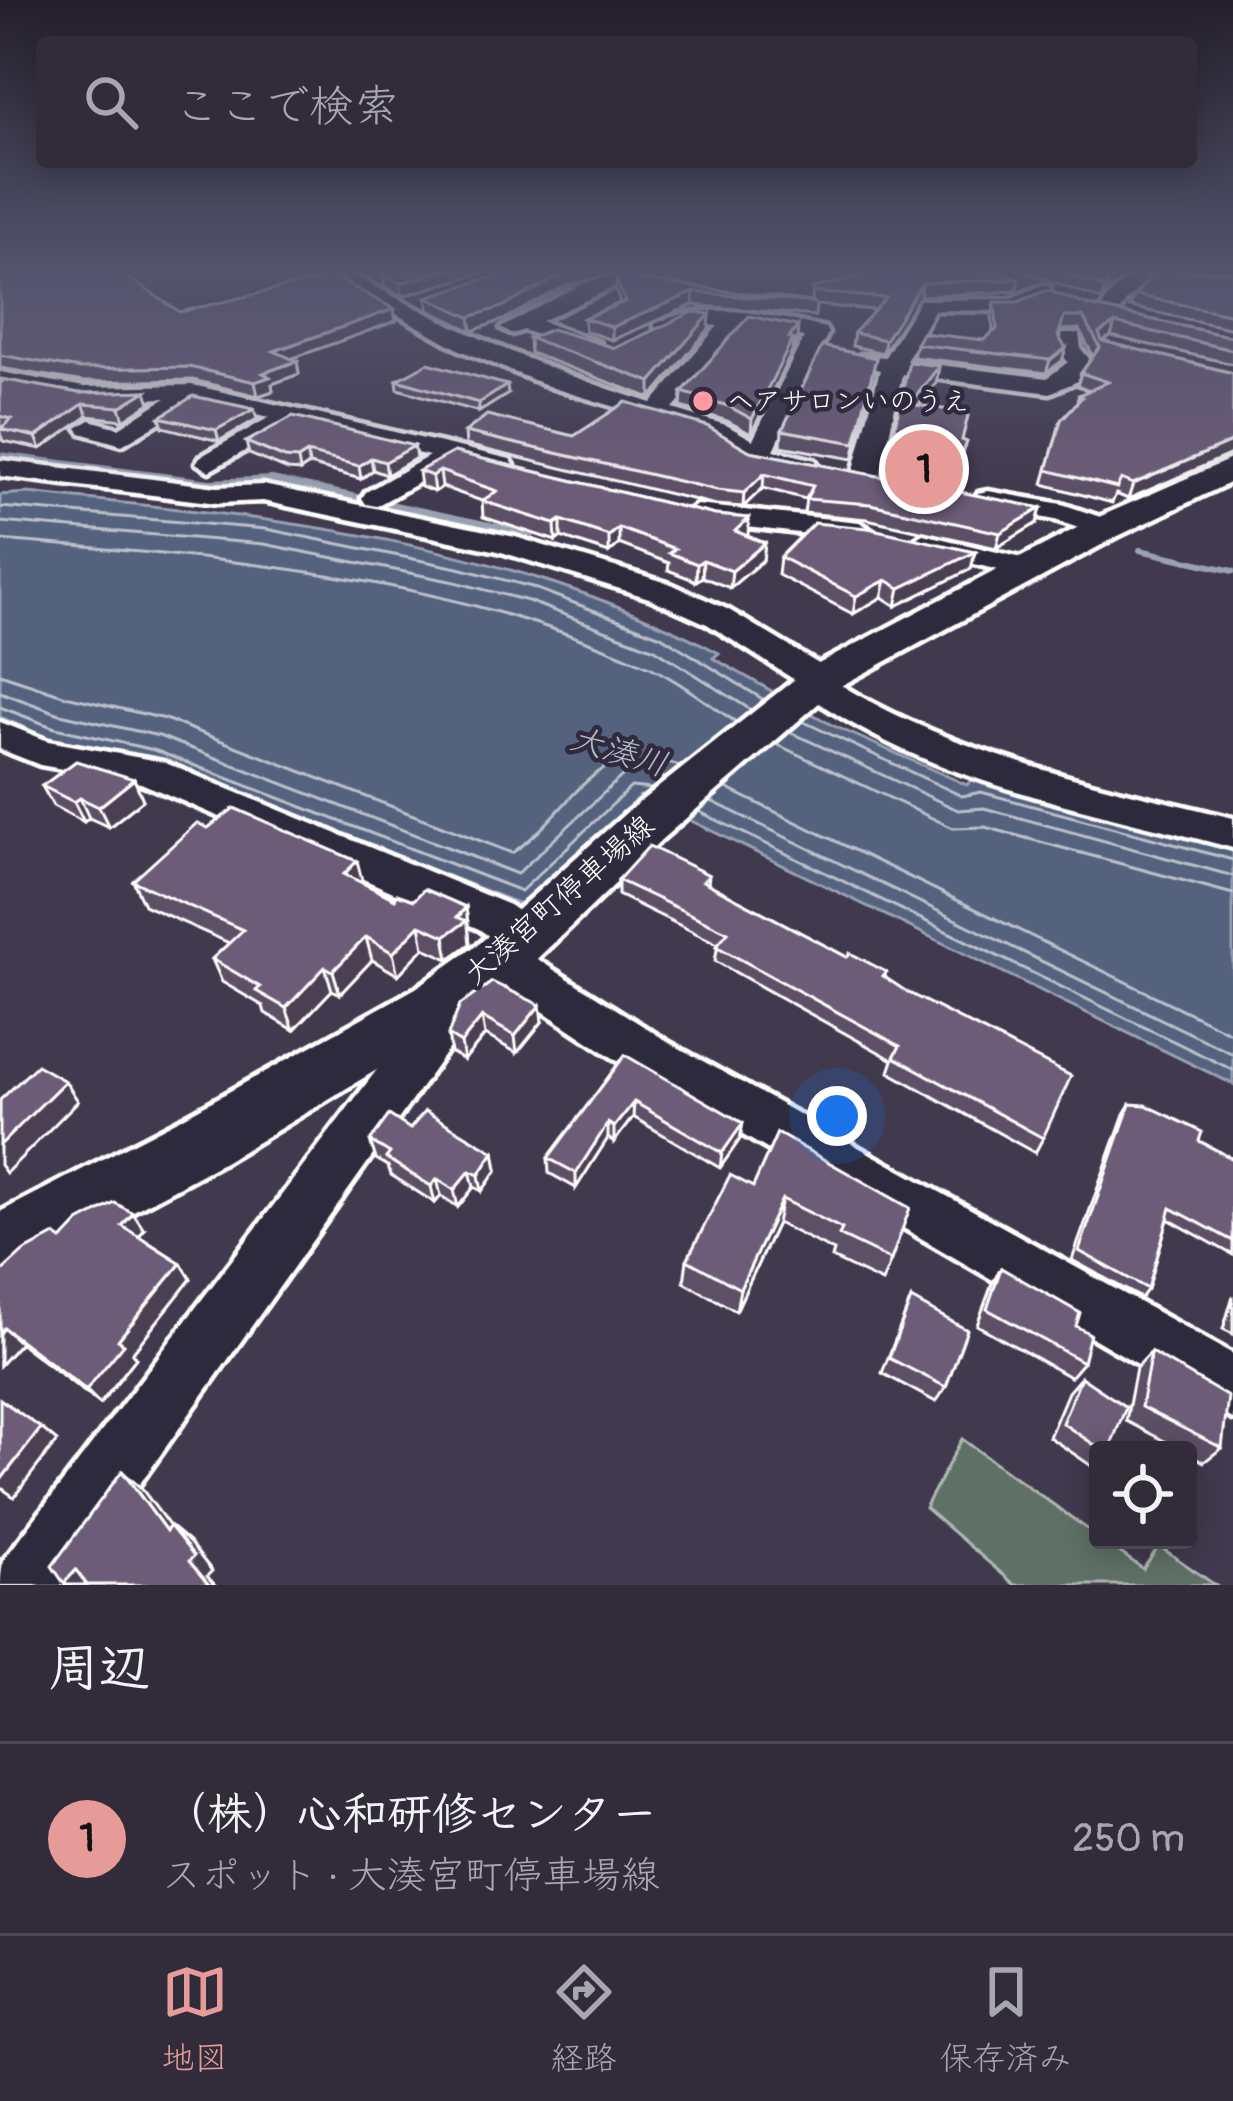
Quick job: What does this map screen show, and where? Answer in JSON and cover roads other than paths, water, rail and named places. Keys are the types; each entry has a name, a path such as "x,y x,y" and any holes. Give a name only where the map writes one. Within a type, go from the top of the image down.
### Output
{"main road":[{"name":"大湊宮町停車場線","path":"0,1249 203,1140 436,1005 512,948 644,826 815,683 1027,568 1233,468"}],"street":[{"path":"468,345 561,383 717,430 759,454 856,475 892,366 909,345"},
{"path":"658,411 713,345"},
{"path":"824,345 830,353 892,366 1050,386 1070,376 1079,361 1070,345"},
{"path":"759,454 830,353"},
{"path":"0,379 84,394 193,392 536,474"},
{"path":"90,428 122,437 193,392"},
{"path":"209,463 293,413"},
{"path":"376,498 453,453"},
{"path":"0,469 217,495 263,493 505,543 659,591 718,616 861,714 952,757 1233,833"},
{"path":"957,494 1041,508 1105,528"},
{"path":"677,509 736,521 894,537 1027,568"},
{"path":"0,734 40,752 149,772 494,916 512,948 653,1058 1233,1388"},
{"path":"27,1585 434,1031 436,1005"}],"water":[{"name":"大湊川","path":"28,493 206,512 382,539 554,583 638,614 719,653 713,658 832,725 967,785 973,777 1233,850 1233,1084 640,796 525,906 150,761 51,739 0,717 0,495"}],"waterway":[{"path":"450,345 556,388"},
{"path":"578,395 625,410"},
{"path":"0,455 210,482 272,479 532,534"},
{"path":"1034,515 1073,527"},
{"path":"1140,550 1233,571"}],"place":[{"name":"ヘアサロンいのうえ","path":"703,401"},
{"name":"（株）心和研修センター","path":"924,469"}]}
